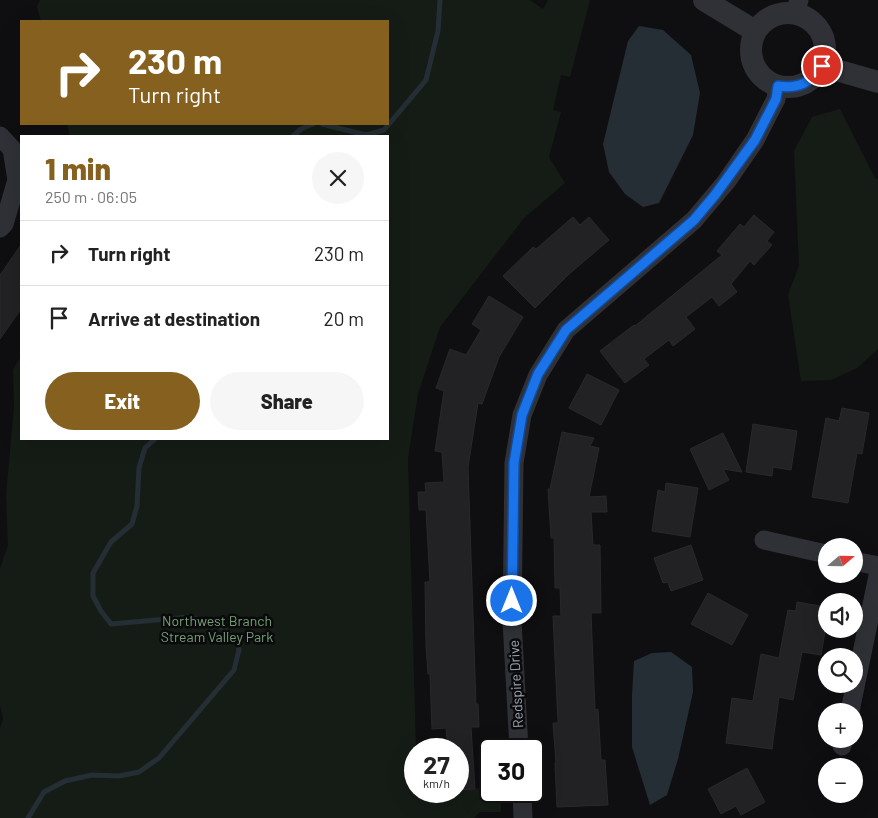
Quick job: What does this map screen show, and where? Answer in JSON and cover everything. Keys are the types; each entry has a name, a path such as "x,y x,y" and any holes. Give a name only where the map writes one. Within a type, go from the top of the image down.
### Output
{"street":[{"path":"704,0 755,32"},
{"path":"797,6 821,32 825,49 822,66 809,82 789,88 768,82 759,74 753,64 750,53 751,42 762,22 797,6"},
{"path":"822,66 878,82"},
{"name":"Redspire Drive","path":"518,738 512,621 514,463 522,415 538,374 566,330 694,220 726,182 755,140 776,99 778,86"},
{"path":"0,136 12,149 17,180 4,224 0,228"},
{"path":"764,540 818,552"},
{"path":"863,563 878,566"},
{"path":"852,703 878,576"},
{"path":"522,803 523,818"}],"green space":[{"name":"Northwest Branch Stream Valley Park","path":"40,0 530,0 543,9 548,0 590,0 570,77 561,75 553,110 561,112 549,157 565,183 524,218 440,327 418,394 408,458 416,738 404,738 404,803 469,803 469,789 479,788 479,803 501,803 501,812 480,812 474,818 0,818 0,728 3,719 0,706 0,569 8,545 6,496 14,407 13,370 20,358 20,440 389,440 389,135 70,135 67,125 389,125 389,20 41,20 37,7"},
{"path":"840,109 875,178 878,180 878,349 857,368 831,380 801,381 788,295 799,266 794,151 812,117"}],"shaded area":[{"path":"639,26 663,30 691,55 700,93 693,135 659,203 643,207 625,194 609,172 603,144 628,41"},
{"path":"671,652 692,667 693,692 678,759 667,795 650,805 632,747 634,661 652,653"}],"building":[{"path":"754,215 774,232 767,241 772,245 754,265 750,261 731,284 737,292 719,306 712,297 686,317 695,329 673,346 669,340 644,359 649,365 625,383 600,351 635,326 722,255 717,251 740,224 744,227"},
{"path":"573,217 580,225 589,217 609,240 568,275 535,308 503,276 533,247 536,249"},
{"path":"20,246 20,310 0,339 0,275"},
{"path":"489,296 523,317 499,357 482,404 478,403 468,467 476,704 478,704 479,727 471,727 475,789 469,789 469,738 447,738 446,728 432,729 430,674 428,674 426,645 425,582 430,582 426,510 419,510 418,492 426,492 425,483 444,482 442,452 435,451 444,391 436,388 450,349 466,355 481,330 472,324"},
{"path":"587,374 619,390 601,425 569,408"},
{"path":"842,408 869,413 862,454 857,453 848,503 812,497 826,418 839,421"},
{"path":"753,424 797,431 791,470 773,467 772,476 746,472"},
{"path":"562,432 594,438 590,446 599,448 589,497 606,496 607,512 591,512 593,545 600,545 601,613 591,613 595,710 598,709 601,760 605,760 608,805 557,807 553,723 558,723 553,616 561,616 560,588 555,588 554,538 551,538 548,489 550,489"},
{"path":"723,433 742,472 723,469 729,480 709,490 690,449"},
{"path":"666,483 698,488 690,537 652,531 658,490 665,492"},
{"path":"691,545 703,580 671,591 668,582 663,583 654,558"},
{"path":"708,593 748,615 732,645 691,624"},
{"path":"797,602 818,606 818,638 824,638 822,648 818,648 818,655 802,652 793,700 779,697 772,749 726,743 732,698 753,701 761,654 779,658 788,610 796,611"},
{"path":"747,768 765,802 741,815 736,806 721,814 708,789"}],"waterway":[{"path":"389,124 426,80 438,31 440,0"},
{"path":"294,135 301,129 311,125"},
{"path":"326,125 366,135"},
{"path":"366,135 384,130 388,125"},
{"path":"28,818 44,792 65,781 92,775 119,776 139,772 159,758 234,670 239,650 235,638 220,626 190,617 111,624 93,596 93,573 111,542 132,524 137,506 139,468 145,448 154,440"}],"route":[{"path":"512,601 514,463 522,415 538,374 566,330 694,220 726,182 755,140 776,99 778,86 789,88 809,82 822,66"}]}
